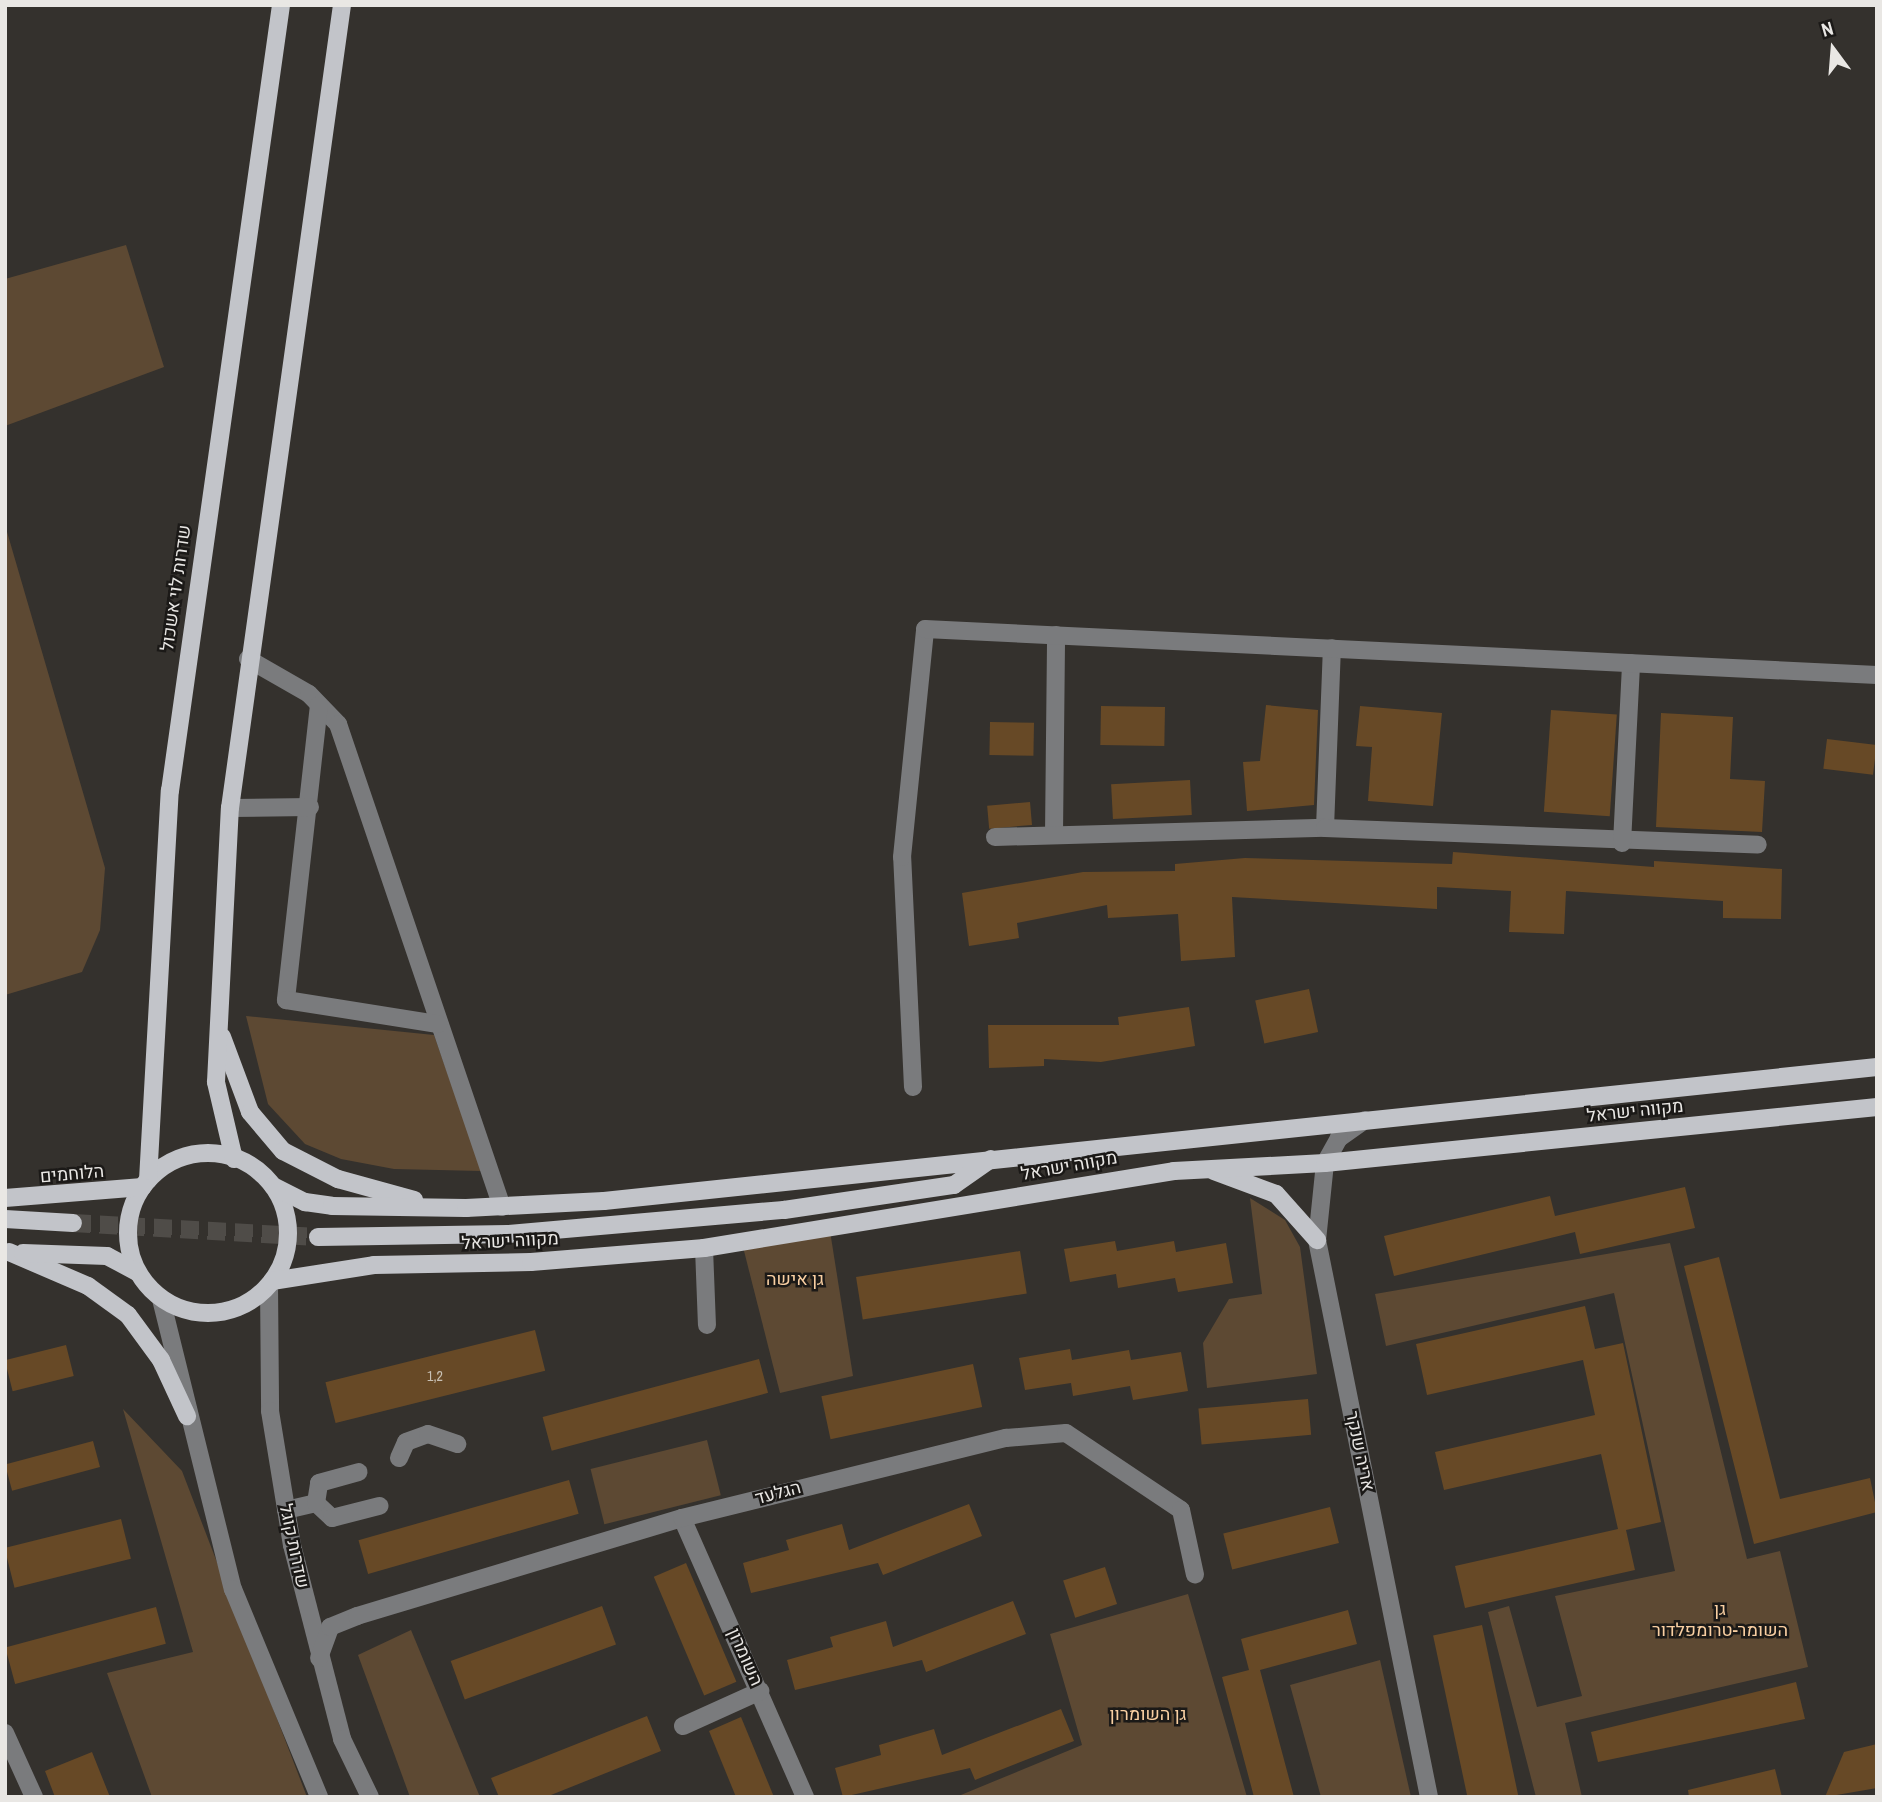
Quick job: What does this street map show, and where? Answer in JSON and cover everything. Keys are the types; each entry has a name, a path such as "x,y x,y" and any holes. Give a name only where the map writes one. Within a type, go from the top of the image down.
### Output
{"main road":[{"name":"שדרות לוי אשכול","path":"145,1184 170,791 281,5"},
{"path":"234,1158 216,1082 230,808 248,659 342,5"},
{"path":"219,1025 250,1112 283,1151 369,1190 466,1208"},
{"name":"מקווה ישראל","path":"273,1186 305,1202 332,1206 466,1208 707,1192 994,1157 1877,1066"},
{"name":"מקווה ישראל","path":"271,1283 374,1265 531,1262 704,1248 1204,1168 1325,1163 1877,1107"},
{"path":"7,1252 107,1256 138,1272 161,1298 181,1308 219,1312 271,1283 287,1243 273,1186 234,1158 187,1156 145,1184 128,1239 138,1272"},
{"path":"954,1185 994,1157"},
{"path":"1204,1168 1276,1194 1317,1240"},
{"name":"הלוחמים","path":"5,1198 145,1184"},
{"path":"318,1237 604,1228 954,1185 996,1200"},
{"path":"5,1219 73,1223"},
{"path":"7,1252 88,1286 122,1310 161,1360 187,1416"}],"street":[{"path":"913,1087 902,856 925,629 1877,675"},
{"path":"1054,834 1056,635"},
{"path":"1325,828 1332,649"},
{"path":"248,659 319,705 338,724 502,1206"},
{"path":"1622,843 1631,663"},
{"path":"319,705 310,807 286,1000 438,1024"},
{"path":"230,808 310,807"},
{"path":"995,837 1325,828 1622,843 1758,845"},
{"name":"אריה שנקר","path":"1365,1120 1339,1138 1325,1163 1317,1240 1429,1797"},
{"path":"704,1248 707,1325"},
{"name":"שדרות קוגל","path":"271,1283 270,1411 286,1510 319,1658 342,1739 370,1797"},
{"path":"161,1298 187,1416 242,1614 319,1797"},
{"name":"הגלעד","path":"319,1658 330,1628 357,1616 682,1518 948,1448 1066,1433 1181,1510 1195,1575"},
{"path":"399,1458 406,1442 428,1434 457,1444"},
{"path":"316,1503 319,1483 359,1472"},
{"path":"286,1510 316,1503"},
{"path":"316,1503 332,1518 379,1506"},
{"name":"השומרון","path":"682,1518 806,1797"},
{"path":"683,1726 760,1691"},
{"path":"6,1736 34,1797"}],"green space":[{"path":"126,245 164,367 5,426 5,279"},
{"path":"5,525 105,868 100,930 82,972 5,995"},
{"path":"246,1016 434,1035 482,1171 394,1169 341,1159 305,1144 268,1104"},
{"path":"1250,1198 1285,1220 1300,1247 1317,1374 1207,1388 1203,1343 1229,1299 1262,1294"},
{"name":"גן אישה","path":"830,1231 853,1376 780,1393 742,1243"},
{"name":"גן השומר-טרומפלדור","path":"1670,1243 1747,1559 1780,1551 1808,1667 1565,1723 1582,1797 1536,1797 1488,1612 1509,1606 1537,1707 1582,1696 1555,1596 1675,1571 1614,1293 1386,1346 1375,1294"},
{"path":"123,1409 182,1471 307,1797 152,1797 107,1673 193,1652"},
{"path":"707,1440 721,1495 604,1524 591,1469"},
{"name":"גן השומרון","path":"1188,1594 1247,1797 956,1797 1082,1745 1050,1634"},
{"path":"411,1630 480,1797 410,1797 358,1655"},
{"path":"1380,1660 1411,1797 1321,1797 1290,1685"}],"building":[{"path":"1266,705 1318,710 1314,805 1247,811 1243,762 1260,761"},
{"path":"1101,706 1165,707 1164,746 1100,745"},
{"path":"1360,706 1442,713 1433,806 1368,801 1372,747 1356,746"},
{"path":"1551,710 1617,715 1610,816 1544,812"},
{"path":"1661,713 1733,717 1730,779 1765,781 1762,832 1656,827"},
{"path":"990,722 1034,723 1033,756 989,755"},
{"path":"1827,739 1877,745 1873,775 1823,769"},
{"path":"1190,780 1192,815 1113,819 1111,784"},
{"path":"1030,802 1032,825 989,829 987,806"},
{"path":"1453,852 1654,867 1654,861 1782,869 1781,919 1723,918 1723,901 1566,891 1564,934 1509,932 1511,891 1437,887 1437,909 1232,897 1235,957 1181,961 1178,914 1108,918 1107,905 1017,923 1019,938 969,946 962,893 1083,872 1175,871 1175,864 1245,858 1452,864"},
{"path":"1309,989 1318,1032 1264,1043 1255,1000"},
{"path":"1189,1007 1195,1046 1101,1062 1044,1059 1044,1066 989,1068 988,1025 1119,1025 1118,1017"},
{"path":"1685,1187 1695,1228 1580,1254 1575,1232 1394,1276 1384,1236 1550,1196 1555,1216"},
{"path":"1115,1241 1117,1251 1174,1241 1176,1252 1226,1243 1233,1283 1178,1292 1175,1278 1118,1288 1116,1274 1070,1282 1064,1249"},
{"path":"1020,1251 1027,1293 863,1319 856,1277"},
{"path":"1719,1257 1780,1499 1870,1478 1877,1512 1754,1544 1684,1266"},
{"path":"1585,1306 1595,1349 1623,1343 1661,1522 1626,1530 1635,1570 1465,1608 1455,1566 1618,1529 1601,1454 1444,1490 1435,1452 1595,1415 1583,1360 1427,1395 1416,1344"},
{"path":"535,1330 545,1371 336,1423 325,1382"},
{"path":"66,1345 74,1376 13,1391 5,1360"},
{"path":"1070,1349 1072,1360 1129,1350 1131,1360 1181,1352 1188,1391 1133,1400 1130,1386 1073,1396 1071,1383 1025,1390 1019,1358"},
{"path":"759,1359 768,1393 552,1451 543,1417"},
{"path":"973,1364 982,1407 831,1439 821,1396"},
{"path":"1308,1399 1311,1435 1202,1444 1198,1409"},
{"path":"93,1441 100,1467 12,1491 5,1465"},
{"path":"569,1480 579,1514 368,1574 358,1540"},
{"path":"969,1504 982,1536 883,1575 878,1563 751,1593 743,1563 789,1550 786,1540 842,1524 849,1550"},
{"path":"1330,1507 1339,1543 1232,1570 1223,1534"},
{"path":"121,1519 131,1559 14,1588 5,1548"},
{"path":"686,1563 736,1682 704,1695 654,1577"},
{"path":"1105,1567 1117,1604 1075,1618 1063,1581"},
{"path":"1013,1601 1026,1634 926,1672 922,1660 795,1690 787,1660 833,1647 830,1637 886,1621 893,1647"},
{"path":"602,1606 616,1645 465,1700 451,1661"},
{"path":"156,1607 166,1644 15,1684 5,1647"},
{"path":"1348,1610 1357,1644 1260,1670 1294,1797 1254,1797 1222,1677 1249,1670 1241,1639"},
{"path":"1482,1625 1519,1797 1467,1797 1433,1635"},
{"path":"1796,1682 1805,1719 1598,1762 1591,1732"},
{"path":"1061,1709 1074,1741 975,1780 970,1768 843,1797 835,1768 881,1755 879,1745 934,1729 942,1755"},
{"path":"647,1716 661,1751 546,1797 499,1797 491,1778"},
{"path":"741,1717 774,1797 736,1797 709,1731"},
{"path":"1877,1744 1877,1788 1825,1797 1844,1752"},
{"path":"92,1752 110,1797 55,1797 45,1771"},
{"path":"1775,1769 1782,1797 1689,1797 1688,1790"}],"tunnel":[{"path":"73,1223 318,1237"}]}
